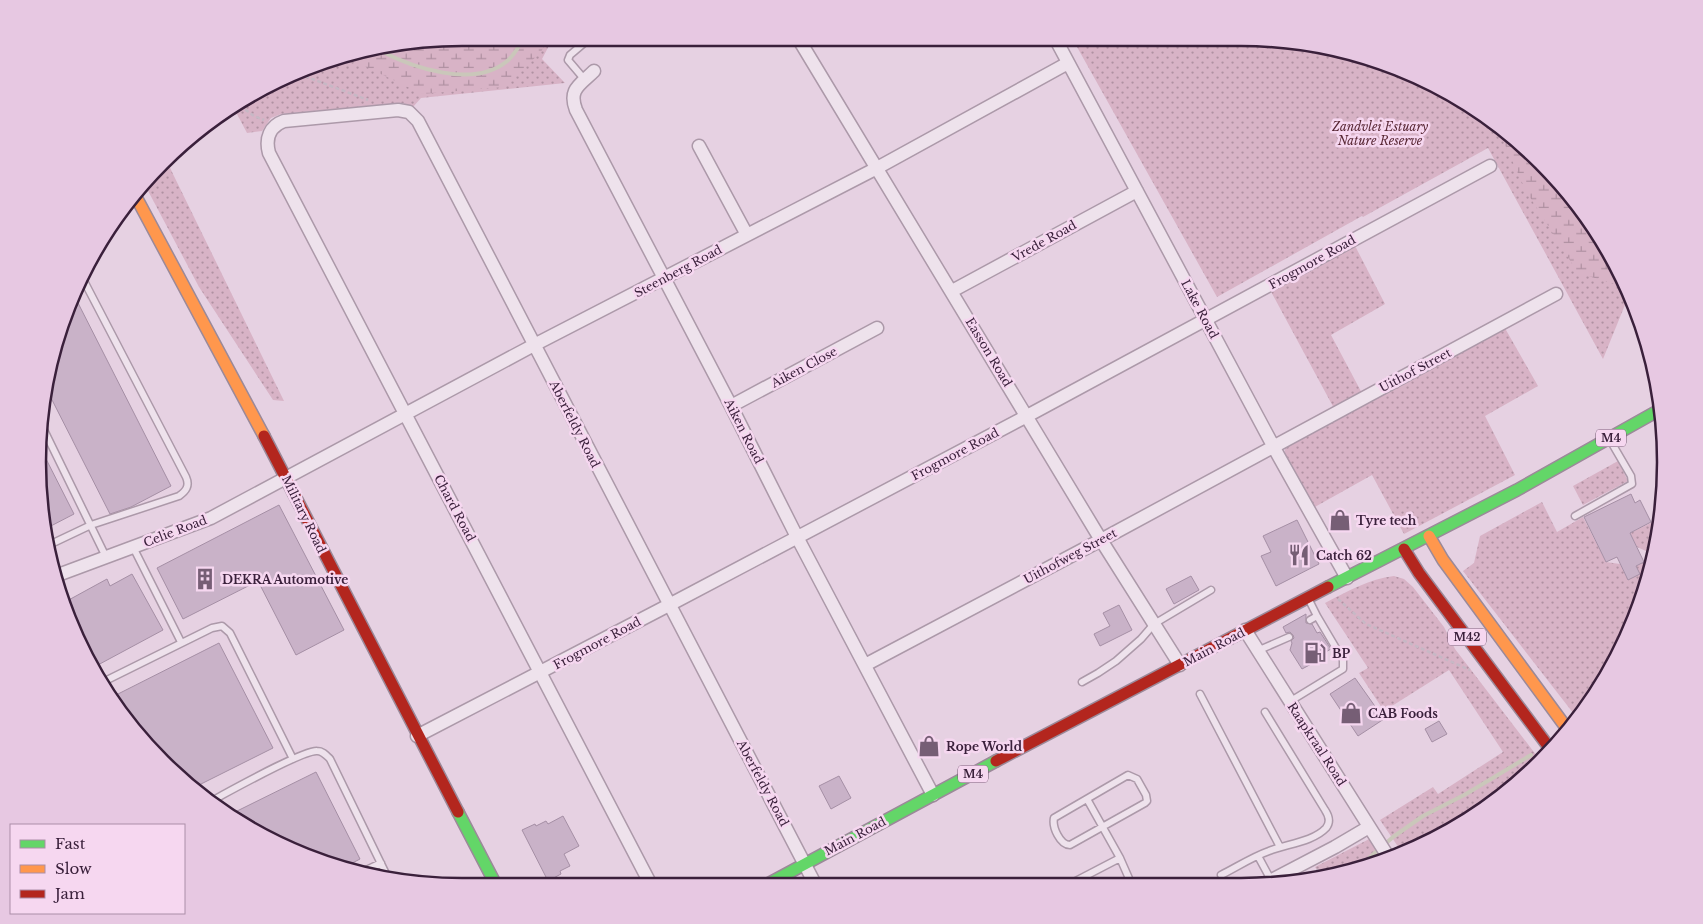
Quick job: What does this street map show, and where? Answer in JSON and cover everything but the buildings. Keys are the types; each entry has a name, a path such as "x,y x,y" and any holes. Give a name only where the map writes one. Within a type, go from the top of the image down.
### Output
{"main road":[{"name":"Military Road","path":"138,201 286,477 417,736 492,878"},
{"name":"Main Road","path":"779,878 1245,630 1517,490 1654,414"},
{"name":"M42","path":"1429,536 1443,560 1564,724"},
{"name":"M42","path":"1404,549 1419,573 1546,744"}],"street":[{"name":"Easson Road","path":"807,46 877,168 1101,540 1180,665"},
{"name":"Lake Road","path":"1059,46 1273,446 1347,578"},
{"name":"Steenberg Road","path":"286,477 534,345 877,168 1068,63"},
{"name":"Aiken Road","path":"590,76 576,88 573,95 576,110 933,795"},
{"name":"Aberfeldy Road","path":"274,127 284,121 398,110 412,114 418,121 813,878"},
{"name":"Chard Road","path":"274,127 268,136 267,145 269,153 647,878"},
{"path":"699,146 747,235"},
{"name":"Frogmore Road","path":"417,736 1027,416 1490,166"},
{"name":"Vrede Road","path":"952,292 1137,191"},
{"name":"Uithof Street","path":"1273,446 1556,294"},
{"name":"Aiken Close","path":"731,406 877,328"},
{"name":"Uithofweg Street","path":"865,665 1273,446"},
{"name":"Celie Road","path":"61,574 211,518 286,477"},
{"name":"Raapkraal Road","path":"1245,630 1385,852"},
{"path":"1278,876 1335,847 1372,831"}],"lane":[{"path":"580,46 570,54 568,60 590,76"},
{"path":"54,543 91,525 179,496 185,491 188,484 86,285"},
{"path":"47,436 106,557"},
{"path":"1575,516 1632,484 1631,476 1609,439"},
{"path":"133,547 181,642"},
{"path":"1082,682 1116,661 1137,643 1154,624 1211,590"},
{"path":"1289,702 1343,669 1342,660 1308,598"},
{"path":"1310,620 1317,616"},
{"path":"108,680 216,626 227,628 293,759"},
{"path":"1257,651 1289,637"},
{"path":"1200,694 1280,847"},
{"path":"1221,875 1258,856 1305,840 1324,830 1329,821 1325,810 1265,712"},
{"path":"218,798 293,759 316,750 326,754 385,871"},
{"path":"1128,775 1137,778 1147,801 1143,806 1070,845 1066,845 1062,842 1053,823 1054,818 1087,799 1128,775"},
{"path":"1087,799 1120,858 1129,878"},
{"path":"1258,856 1266,877"},
{"path":"1082,878 1120,858"},
{"path":"371,868 381,863"}],"path":[{"path":"307,76 371,100"},
{"path":"243,108 274,127"},
{"path":"1335,596 1366,624 1460,667 1476,672"}],"green space":[{"path":"544,46 541,52 504,87 422,94 353,60 381,54 435,47"},
{"path":"549,46 542,59 565,83 421,98 413,107 402,103 281,114 271,118 262,131 247,133 237,114 231,116 278,89 328,68 381,54 435,47"},
{"name":"Zandvlei Estuary Nature Reserve","path":"1076,46 1241,46 1295,50 1349,60 1375,68 1425,89 1472,116 1494,132 1515,149 1554,188 1587,231 1614,278 1625,304 1603,359 1488,148 1217,297"},
{"path":"1502,139 1535,168 1571,209 1587,231 1616,283 1578,273 1526,191"},
{"path":"170,166 284,401 273,400 199,287 148,190"},
{"path":"1352,240 1385,304 1331,335 1364,397 1502,323 1538,386 1485,416 1515,475 1404,534 1372,475 1313,508 1284,455 1286,444 1336,412 1268,286"},
{"path":"1618,461 1628,481 1583,505 1573,486"},
{"path":"1542,502 1557,532 1583,517 1606,562 1620,564 1628,580 1639,574 1636,566 1645,562 1635,596 1614,646 1587,693 1573,713 1463,571 1474,563 1480,536"},
{"path":"1652,522 1647,553 1637,547 1630,533"},
{"path":"1394,576 1404,579 1413,587 1444,627 1455,649 1536,755 1515,775 1472,808 1425,835 1398,847 1380,820 1433,787 1438,794 1503,752 1449,670 1384,711 1359,673 1368,668 1325,603 1350,590"},
{"path":"1375,836 1386,852 1349,864 1322,870 1317,871 1315,867"}],"waterway":[{"path":"386,53 409,64 443,73 477,74 492,70 506,62 519,46"},
{"path":"1369,858 1393,837 1423,816 1466,794 1531,755"}],"traffic: fast":[{"path":"1328,587 1517,490 1654,413"},
{"path":"779,878 996,761"},
{"path":"458,812 492,878"}],"traffic: slow":[{"path":"138,201 264,436"},
{"path":"1429,536 1443,560 1564,724"}],"traffic: jam":[{"path":"264,436 458,812"},
{"path":"1404,549 1419,573 1546,744"},
{"path":"996,761 1328,587"}],"place":[{"name":"Tyre tech","path":"1340,520"},
{"name":"Catch 62","path":"1299,555"},
{"name":"DEKRA Automotive","path":"205,579"},
{"name":"BP","path":"1315,653"},
{"name":"CAB Foods","path":"1351,713"},
{"name":"Rope World","path":"929,746"}]}
